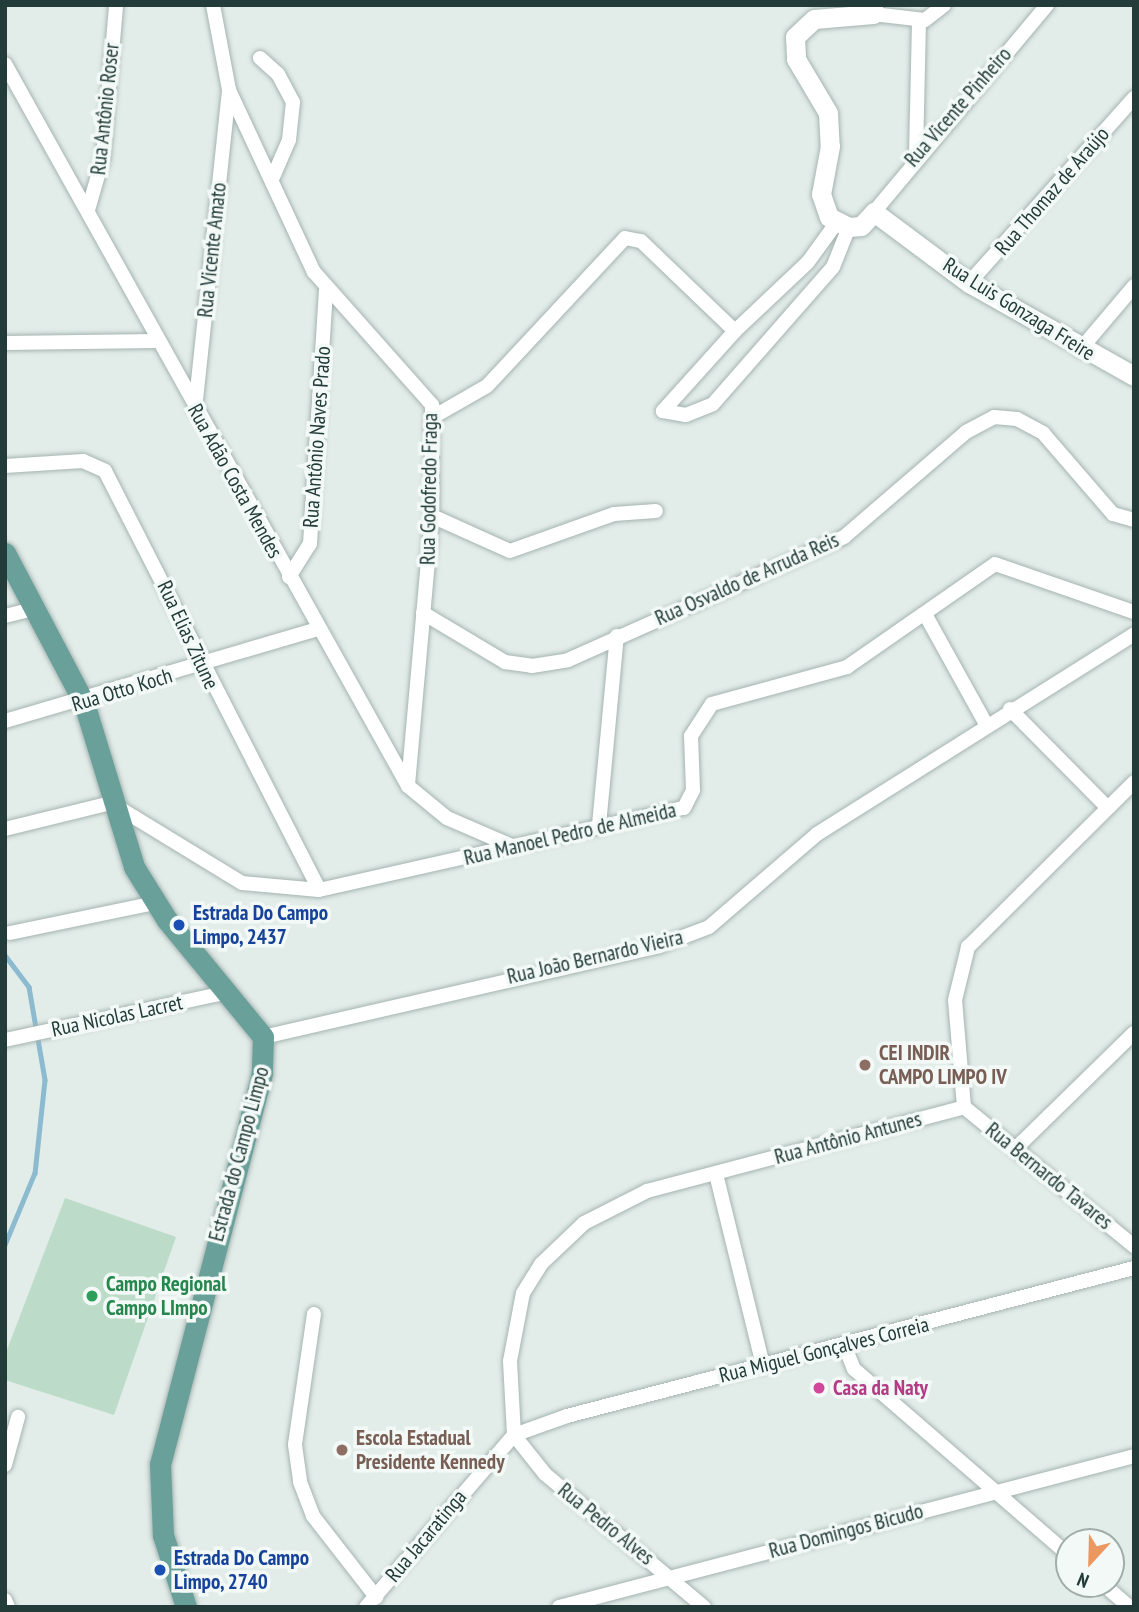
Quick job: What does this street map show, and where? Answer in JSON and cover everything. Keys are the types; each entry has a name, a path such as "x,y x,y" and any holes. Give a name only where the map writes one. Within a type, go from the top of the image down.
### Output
{"main road":[{"name":"Estrada do Campo Limpo","path":"5,553 84,703 111,803 155,903 263,1037 262,1073 160,1464 163,1535 186,1607"}],"street":[{"name":"Rua Antônio Roser","path":"88,210 103,158 116,5"},
{"name":"Rua Godofredo Fraga","path":"213,5 229,90 326,290 421,385 433,416 432,516 408,786"},
{"path":"874,212 861,226 843,225 823,208 821,194 830,146 828,113 796,59 794,43 814,19 873,10 919,21 944,5"},
{"name":"Rua Vicente Pinheiro","path":"874,212 916,155 1048,5"},
{"path":"916,155 919,21"},
{"path":"260,58 278,74 293,102 289,140 273,177"},
{"name":"Rua Adão Costa Mendes","path":"5,64 88,210 156,341 408,786 447,818 515,847"},
{"name":"Rua Vicente Amato","path":"195,409 229,90"},
{"name":"Rua Thomaz de Araújo","path":"969,283 1134,98"},
{"name":"Rua Luis Gonzaga Freire","path":"874,212 969,283 1080,351 1134,376"},
{"path":"843,225 833,267 713,404 686,415 663,411 735,331 843,225"},
{"path":"433,416 487,386 625,238 641,241 735,331"},
{"path":"1080,351 1134,286"},
{"name":"Rua Antônio Naves Prado","path":"289,577 310,544 326,290"},
{"path":"5,343 156,341"},
{"name":"Rua Osvaldo de Arruda Reis","path":"423,613 481,652 521,666 568,660 844,537 966,432 994,417 1017,419 1043,433 1113,514 1134,520"},
{"name":"Rua Elias Zitune","path":"5,466 83,461 105,471 191,631 201,666 319,890"},
{"path":"432,516 510,551 614,514 656,511"},
{"name":"Rua Manoel Pedro de Almeida","path":"111,803 229,878 270,889 319,890 688,805 691,736 712,704 739,692 848,667 995,564 1134,612"},
{"path":"5,616 33,609"},
{"path":"925,614 986,723"},
{"name":"Rua Otto Koch","path":"5,721 84,703 318,629"},
{"name":"Rua João Bernardo Vieira","path":"263,1037 688,936 735,911 817,834 986,723 1134,634"},
{"path":"599,825 617,636"},
{"path":"1010,709 1107,807"},
{"path":"964,1107 955,1000 968,947 1107,807 1128,793 1134,782"},
{"path":"5,829 111,803"},
{"path":"10,933 155,903"},
{"name":"Rua Nicolas Lacret","path":"13,1038 229,992"},
{"path":"1015,1149 1134,1033"},
{"name":"Rua Bernardo Tavares","path":"964,1107 1134,1246"},
{"name":"Rua Antônio Antunes","path":"514,1435 513,1334 523,1293 541,1264 613,1203 964,1107"},
{"path":"716,1174 763,1366"},
{"name":"Rua Miguel Gonçalves Correia","path":"514,1435 1134,1268"},
{"path":"314,1314 295,1445 300,1482 313,1517 371,1602"},
{"path":"845,1347 854,1369 1055,1543"},
{"path":"5,1465 18,1417"},
{"name":"Rua Pedro Alves","path":"514,1435 545,1474 704,1607"},
{"name":"Rua Jacaratinga","path":"371,1602 514,1435"},
{"name":"Rua Domingos Bicudo","path":"559,1607 1134,1456"},
{"path":"5,1600 8,1607"}],"green space":[{"name":"Campo Regional Campo LImpo","path":"65,1198 176,1237 114,1415 5,1380 5,1355"}],"waterway":[{"path":"5,955 29,987 45,1080 35,1173 5,1245"}],"place":[{"name":"Estrada Do Campo Limpo, 2437","path":"179,925"},
{"name":"CEI INDIR CAMPO LIMPO IV","path":"865,1065"},
{"name":"Campo Regional Campo LImpo","path":"92,1296"},
{"name":"Casa da Naty","path":"819,1388"},
{"name":"Escola Estadual Presidente Kennedy","path":"342,1450"},
{"name":"Estrada Do Campo Limpo, 2740","path":"160,1570"}]}
